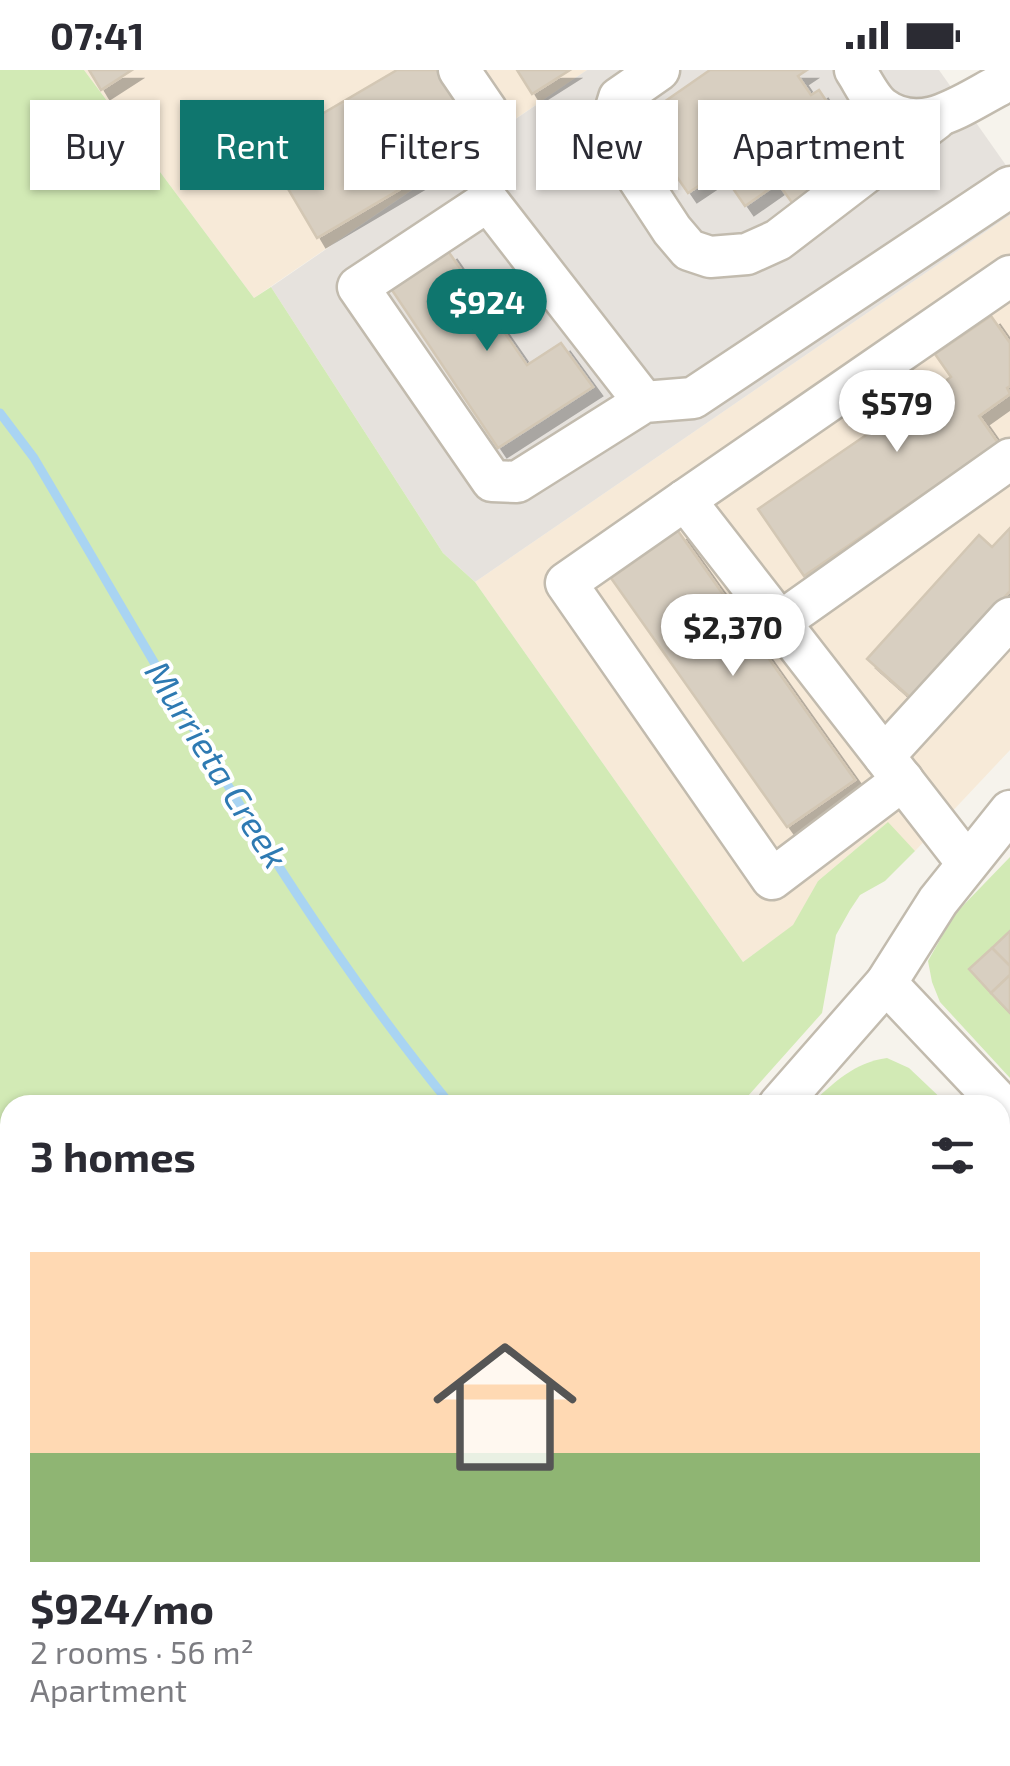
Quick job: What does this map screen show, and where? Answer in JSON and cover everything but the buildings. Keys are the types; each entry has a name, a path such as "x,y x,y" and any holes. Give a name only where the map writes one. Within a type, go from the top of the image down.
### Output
{"street":[{"path":"459,70 479,100"},
{"path":"659,70 619,98 612,120 615,143 689,250 710,257 747,254 778,240 843,190"},
{"path":"855,70 875,100"},
{"path":"940,116 998,86"},
{"path":"644,402 488,201 358,287 492,481 517,482 644,402 692,398 1010,187"},
{"path":"1007,284 566,583 772,879 893,768 1010,618"},
{"path":"780,622 1010,459"},
{"path":"685,500 967,863"},
{"path":"788,1095 886,983 938,901 1010,811"},
{"path":"886,983 992,1095"}],"shaded area":[{"path":"84,70 587,70 543,100 536,100 536,105 516,119 516,100 344,100 344,190 412,190 254,298 160,172 160,100 106,100"},
{"path":"587,70 939,70 1010,171 1010,215 475,582 443,553 271,287 412,190 516,190 516,119 536,105 536,190 678,190 678,100 543,100"},
{"path":"1010,215 1010,750 915,851 887,823 818,881 794,925 743,962 475,582"}],"green space":[{"path":"0,70 84,70 106,100 30,100 30,190 160,190 160,172 254,298 271,287 443,553 475,582 743,962 793,925 818,881 888,822 915,851 885,881 860,895 836,935 822,1013 749,1095 0,1095"},
{"path":"1010,857 1010,931 969,969 1010,1013 1010,1078 940,1002 928,961 954,915"},
{"path":"887,1058 909,1068 937,1095 821,1095 855,1069"}],"waterway":[{"name":"Murrieta Creek","path":"0,413 34,458 282,871 392,1029 443,1095"}]}
